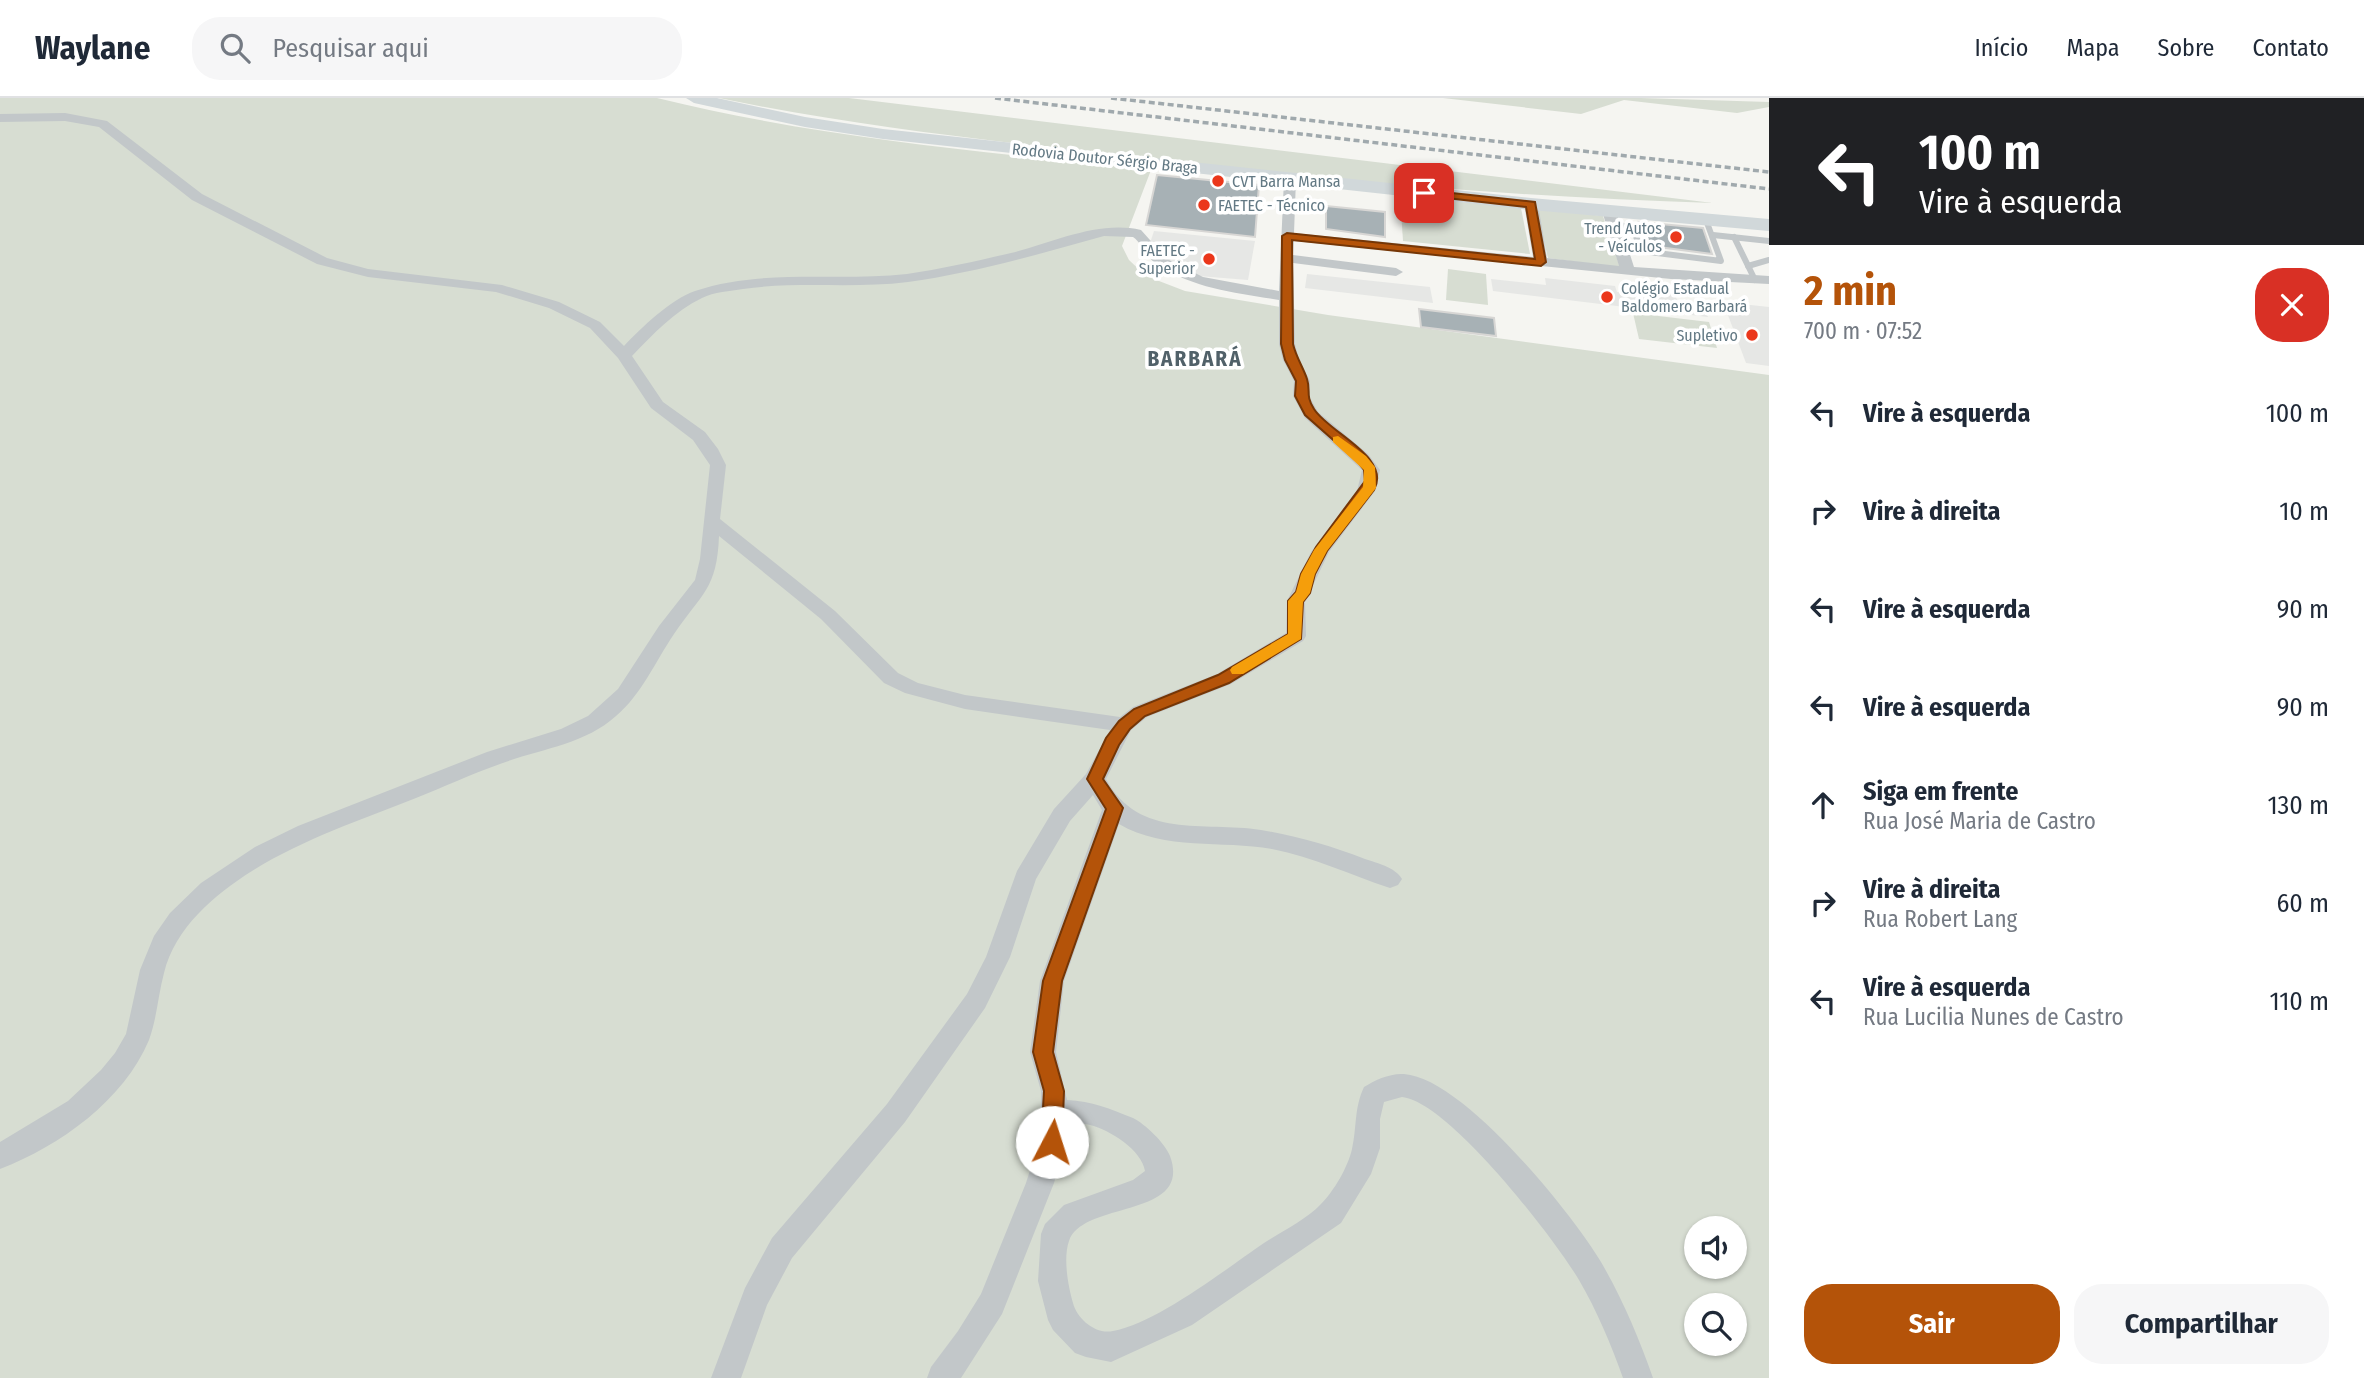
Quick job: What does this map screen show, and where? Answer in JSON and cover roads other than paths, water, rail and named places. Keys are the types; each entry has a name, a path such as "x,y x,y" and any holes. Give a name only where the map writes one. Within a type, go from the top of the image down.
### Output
{"main road":[{"name":"Rodovia Doutor Sérgio Braga","path":"694,98 829,127 1531,204 1737,230 1769,225"}],"street":[{"path":"0,118 65,117 103,124 197,197 322,261 368,273 496,288 554,305 595,325 624,355 657,405 699,436 718,465 709,559 704,580 625,694 607,713 562,738 463,769 401,796 314,826 260,854 222,879 189,906 164,936 152,968 136,1039 122,1066 59,1123 0,1156"},
{"path":"726,1378 755,1298 782,1248 896,1113 976,1001 998,957 1025,877 1062,815 1095,779 1124,725 1140,712 1224,679 1296,636 1296,601 1303,593 1308,574 1321,550 1370,488 1371,470 1362,458 1324,427 1304,404 1301,396 1302,381 1291,360 1287,344 1286,258 1290,179"},
{"path":"1531,204 1541,262"},
{"path":"1611,216 1628,271"},
{"path":"624,355 647,331 697,295 723,288 770,281 906,278 1012,257 1104,232 1136,233 1150,252 1162,262 1198,280 1288,301"},
{"path":"1287,236 1628,271 1762,280"},
{"path":"1286,258 1396,272"},
{"path":"711,520 828,615 891,678 912,688 965,702 1124,725"},
{"path":"1095,779 1115,808 1125,817 1164,830 1202,836 1255,837 1290,844 1353,863 1390,879"},
{"path":"942,1378 969,1342 992,1304 1040,1183 1052,1142 1055,1112 1054,1091 1043,1052 1052,981 1115,808"},
{"path":"1055,1112 1091,1113 1130,1130 1157,1158 1160,1177 1142,1190 1074,1214 1055,1234 1052,1281 1063,1320 1086,1342 1111,1347 1182,1315 1331,1214 1357,1174 1366,1148 1367,1119 1373,1095 1389,1085 1412,1087 1443,1104 1488,1144 1534,1196 1588,1269 1627,1343 1638,1378"}],"lane":[{"path":"1611,216 1634,232 1643,249 1658,254 1721,261 1709,227"},
{"path":"1737,230 1769,231"},
{"path":"1737,230 1769,241"},
{"path":"1737,230 1748,266 1762,280"},
{"path":"1748,266 1769,260"}],"railway":[{"path":"995,98 1769,189"},
{"path":"1111,98 1769,172"}],"place":[{"name":"CVT Barra Mansa","path":"1218,181"},
{"name":"FAETEC - Técnico","path":"1204,205"},
{"name":"Trend Autos - Veículos","path":"1676,237"},
{"name":"FAETEC - Superior","path":"1209,259"},
{"name":"Colégio Estadual Baldomero Barbará","path":"1607,297"},
{"name":"Supletivo","path":"1752,335"}],"district":[{"name":"BARBARÁ","path":"1195,359"}]}
